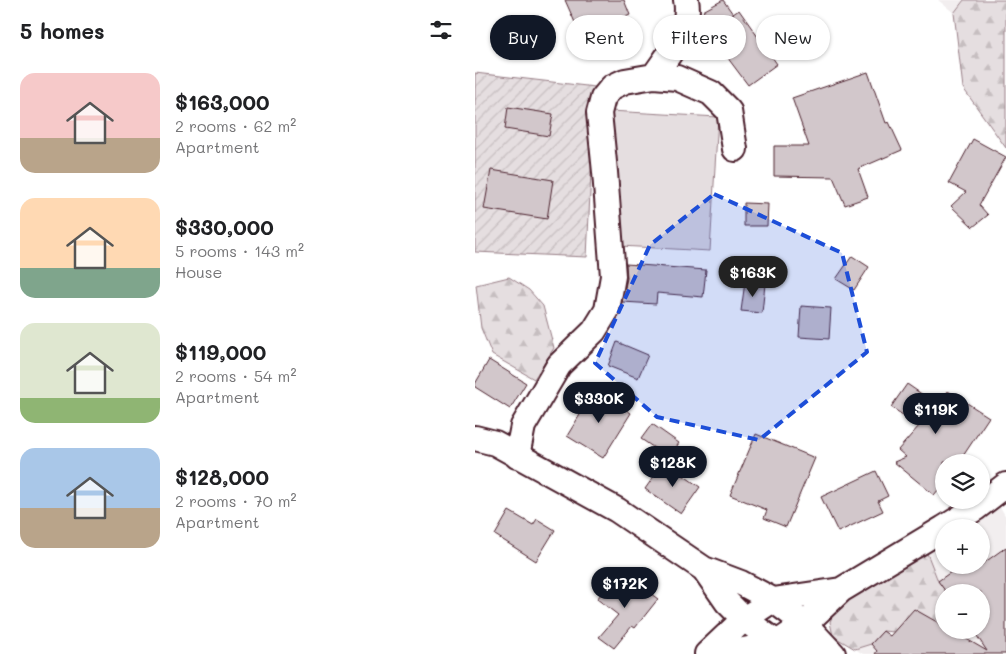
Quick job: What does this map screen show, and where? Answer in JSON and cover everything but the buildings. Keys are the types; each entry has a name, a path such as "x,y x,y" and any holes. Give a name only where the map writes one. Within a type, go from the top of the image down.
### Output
{"street":[{"path":"654,76 681,36 689,11 686,0"},
{"path":"517,456 523,426 559,366 594,330 607,310 613,276 599,113 603,98 612,87 625,81 654,76 677,78 711,93 729,111 735,149"},
{"path":"475,438 495,443 617,510 704,569 741,583 773,600 805,624 833,654"},
{"path":"958,519 1006,485"},
{"path":"725,654 777,643 805,624 841,590 935,533"},
{"path":"704,569 727,602 745,620 777,643 807,654"},
{"path":"707,654 745,620 773,600 841,590"}],"highlighted area":[{"path":"714,194 842,253 867,352 759,440 657,417 595,363 650,245"}],"shaded area":[{"path":"938,0 964,0 954,13"},
{"path":"999,505 1006,517 1006,627 988,654 863,654 855,649 871,644 883,631 891,636 935,631 935,639 990,639 990,584 940,584 935,574 990,574 990,519 974,519"},
{"path":"935,542 935,573 925,548"}],"green space":[{"path":"964,0 1006,0 1006,148 963,88 954,13"},
{"path":"475,73 595,87 587,257 475,252"},
{"path":"610,111 718,117 710,251 602,245"},
{"path":"509,277 529,290 543,306 554,348 534,379 492,355 481,328 476,285"},
{"path":"925,548 940,584 935,584 935,627 894,632 883,631 871,644 855,649 833,636 830,622 838,601"}]}
